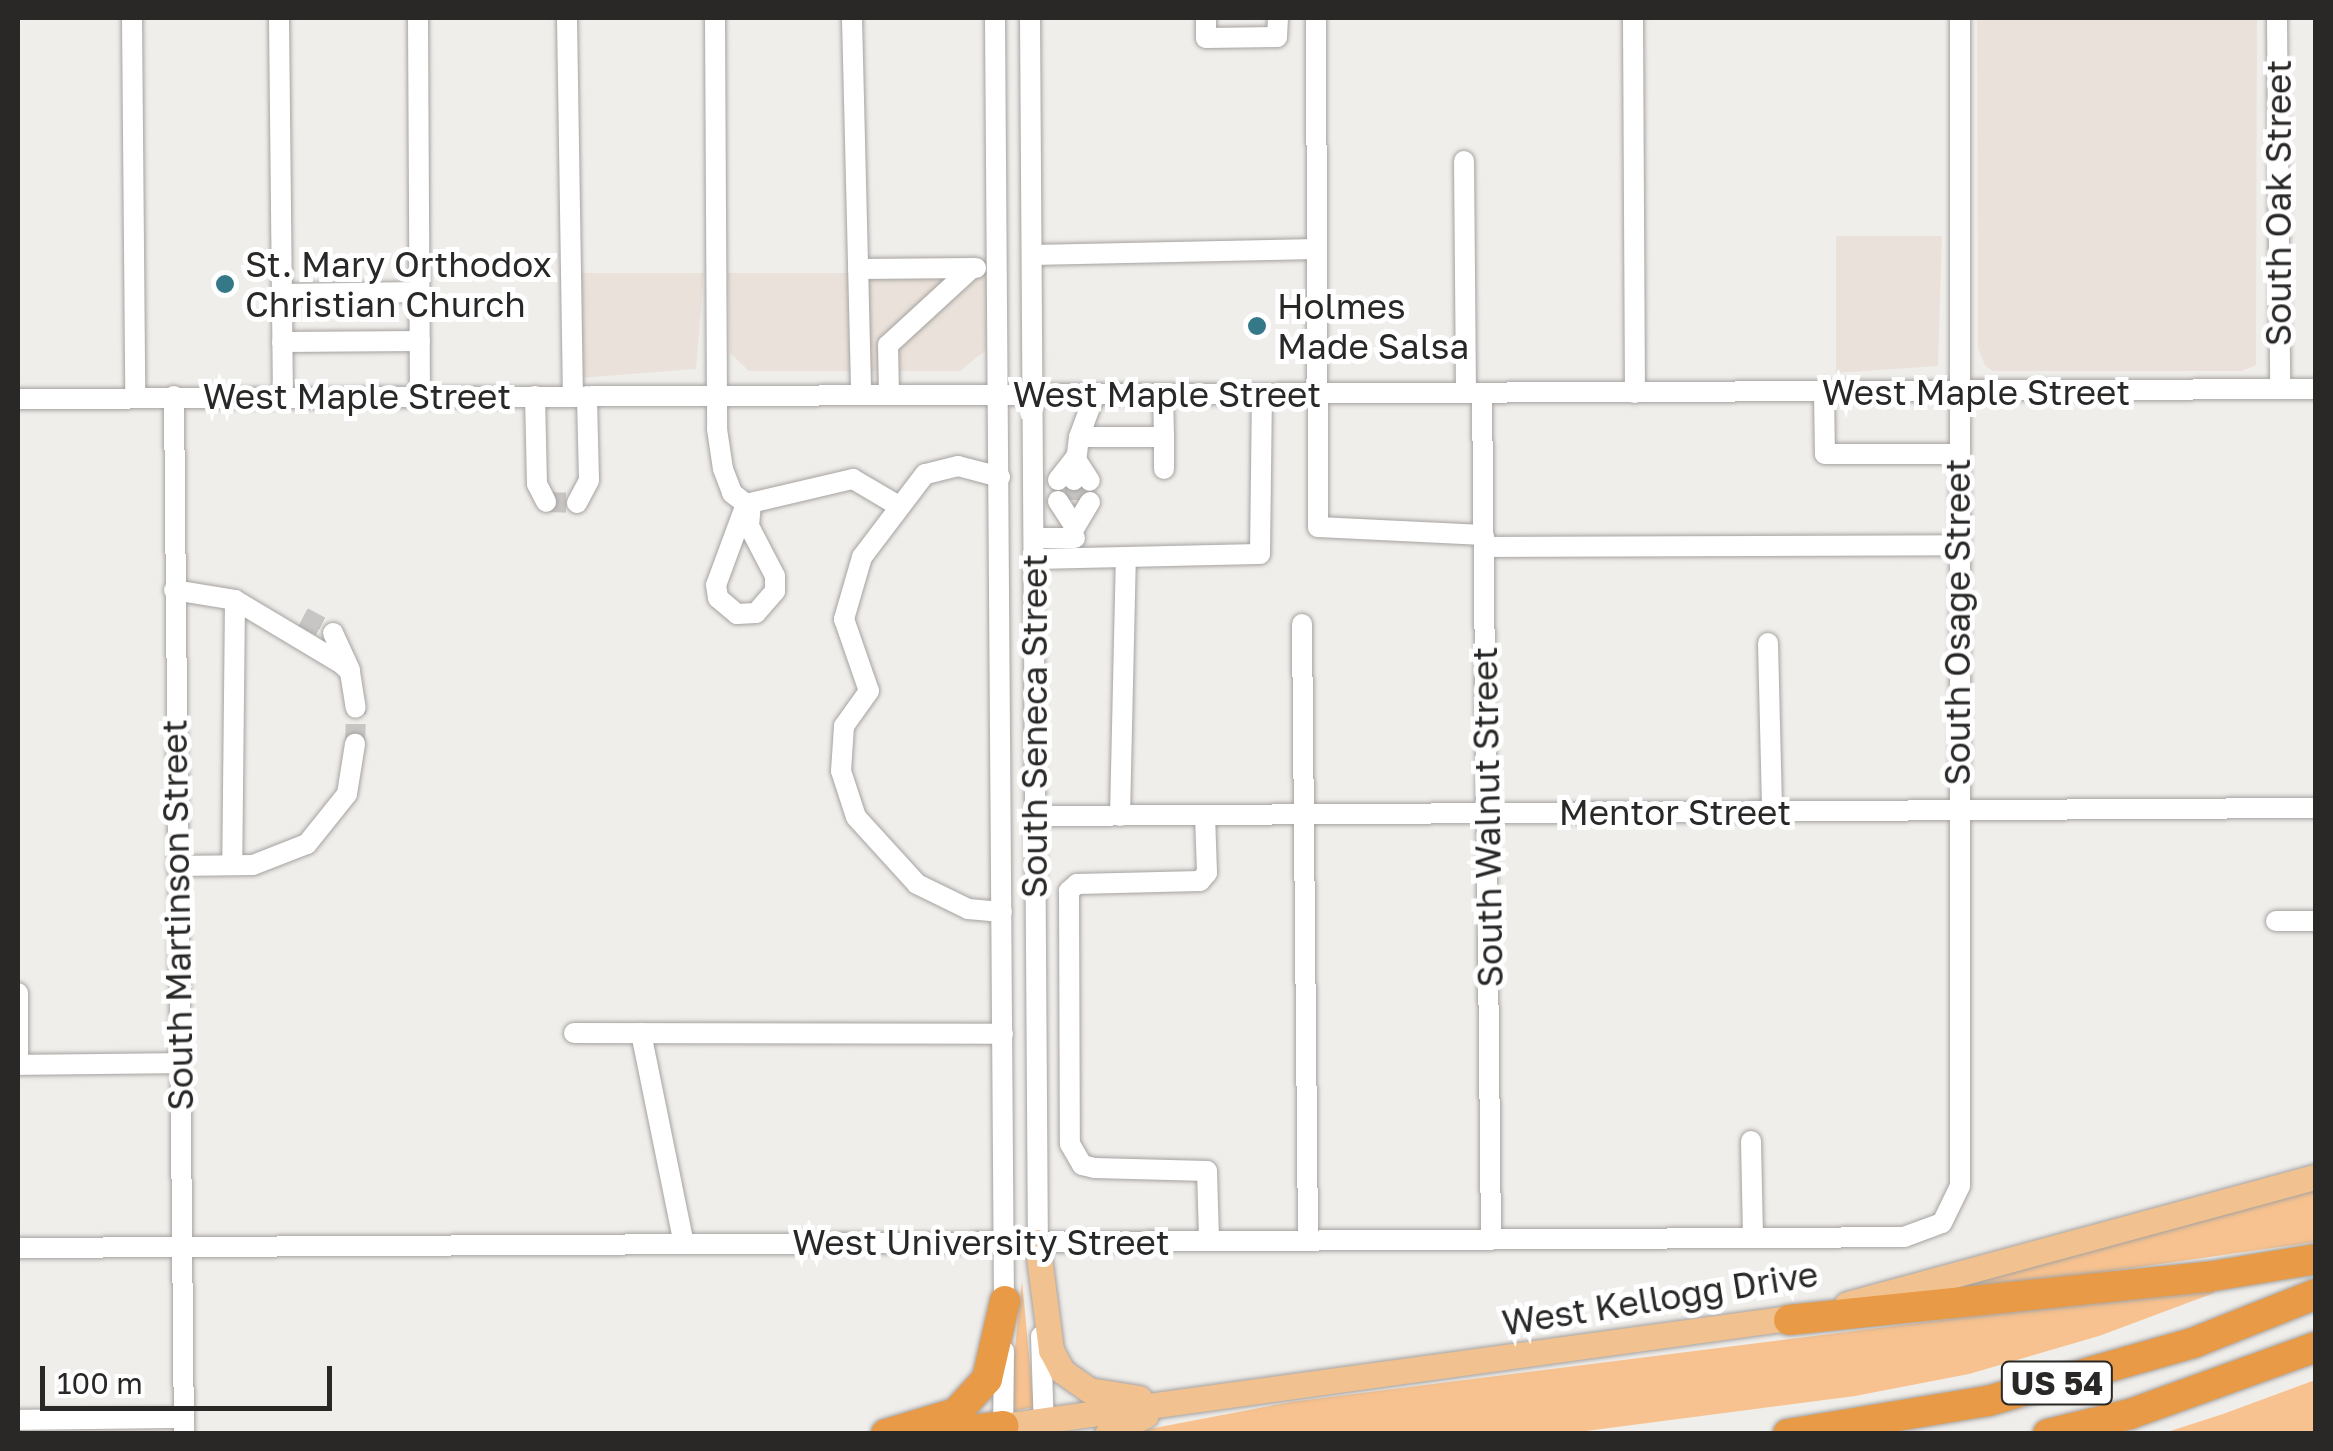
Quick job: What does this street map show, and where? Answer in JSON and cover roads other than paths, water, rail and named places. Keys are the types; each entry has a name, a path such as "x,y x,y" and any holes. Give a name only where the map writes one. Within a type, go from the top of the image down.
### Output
{"highway":[{"path":"1789,1320 2207,1277 2316,1259"},
{"name":"US 54","path":"1788,1434 1988,1401 2194,1342 2316,1294"},
{"path":"886,1434 956,1413 987,1379 1004,1301"},
{"name":"US 54","path":"2048,1434 2130,1414 2316,1347"},
{"path":"2082,1434 2130,1414"},
{"path":"943,1434 1003,1430"}],"main road":[{"name":"West Kellogg Drive","path":"1003,1430 1044,1428 1174,1402 1789,1320 2316,1177"},
{"path":"1038,1242 1050,1350 1062,1371 1090,1390 1174,1402"},
{"path":"1107,1434 1174,1402"}],"street":[{"path":"132,18 135,397"},
{"path":"279,18 282,396"},
{"path":"418,18 420,396"},
{"path":"568,18 580,396 589,480 577,503"},
{"path":"715,18 718,396 723,469 732,494 748,504 852,479 897,505"},
{"path":"852,18 861,395"},
{"name":"South Seneca Street","path":"995,18 1005,1242 1003,1430"},
{"name":"South Seneca Street","path":"1030,18 1036,1059 1044,1428"},
{"path":"1206,18 1206,38 1277,37 1278,18"},
{"path":"1316,18 1318,527 1484,541 1956,545"},
{"path":"1634,18 1635,394"},
{"name":"South Osage Street","path":"1942,1222 1960,1186 1955,454 1960,394 1960,18"},
{"name":"South Oak Street","path":"2277,18 2280,389"},
{"name":"South Walnut Street","path":"1464,161 1484,541 1492,1240"},
{"path":"1032,255 1317,249"},
{"path":"888,395 888,345 972,268"},
{"path":"858,269 998,268"},
{"path":"282,294 420,292"},
{"path":"859,320 888,345"},
{"path":"282,342 420,341"},
{"name":"West Maple Street","path":"18,398 1960,394 2316,389"},
{"path":"1075,541 1077,447 1094,394"},
{"path":"1164,394 1164,469"},
{"path":"1034,548 1075,541 1126,558 1260,554 1262,394"},
{"path":"1824,394 1825,454 1955,454"},
{"name":"South Martinson Street","path":"174,396 183,1426"},
{"path":"535,396 536,484 546,502"},
{"path":"1077,447 1164,437"},
{"path":"1000,477 944,466 925,474 897,505 862,557 844,619 869,691 844,726 845,792 871,838 917,884 968,909 1002,912"},
{"path":"748,504 749,526 775,576 775,591 756,613 737,614 718,598 716,585 748,504"},
{"path":"1120,816 1126,558"},
{"path":"174,590 229,599 276,623 350,672"},
{"path":"229,599 232,865"},
{"path":"276,623 303,617"},
{"path":"1302,624 1308,1240"},
{"path":"333,632 350,672 356,708"},
{"path":"1768,642 1772,812"},
{"path":"177,866 268,862 322,833 347,794 355,744"},
{"name":"Mentor Street","path":"1034,816 2316,808"},
{"path":"1205,815 1208,872 1200,881 1076,884 1068,891 1074,1156 1095,1168 1206,1170 1209,1240"},
{"path":"2276,921 2316,921"},
{"path":"1035,936 1069,935"},
{"path":"18,992 18,1064 180,1063"},
{"path":"574,1033 1003,1034"},
{"path":"641,1033 684,1244"},
{"path":"1036,1059 1070,1058"},
{"path":"1752,1141 1754,1238"},
{"name":"West University Street","path":"18,1248 1904,1236 1942,1222"},
{"path":"18,1420 183,1426"}],"tunnel":[{"path":"1074,480 1075,501"},
{"path":"546,502 577,503"},
{"path":"303,617 333,633"},
{"path":"355,744 356,708"}],"place":[{"name":"St. Mary Orthodox Christian Church","path":"225,284"},
{"name":"Holmes Made Salsa","path":"1257,326"}]}
